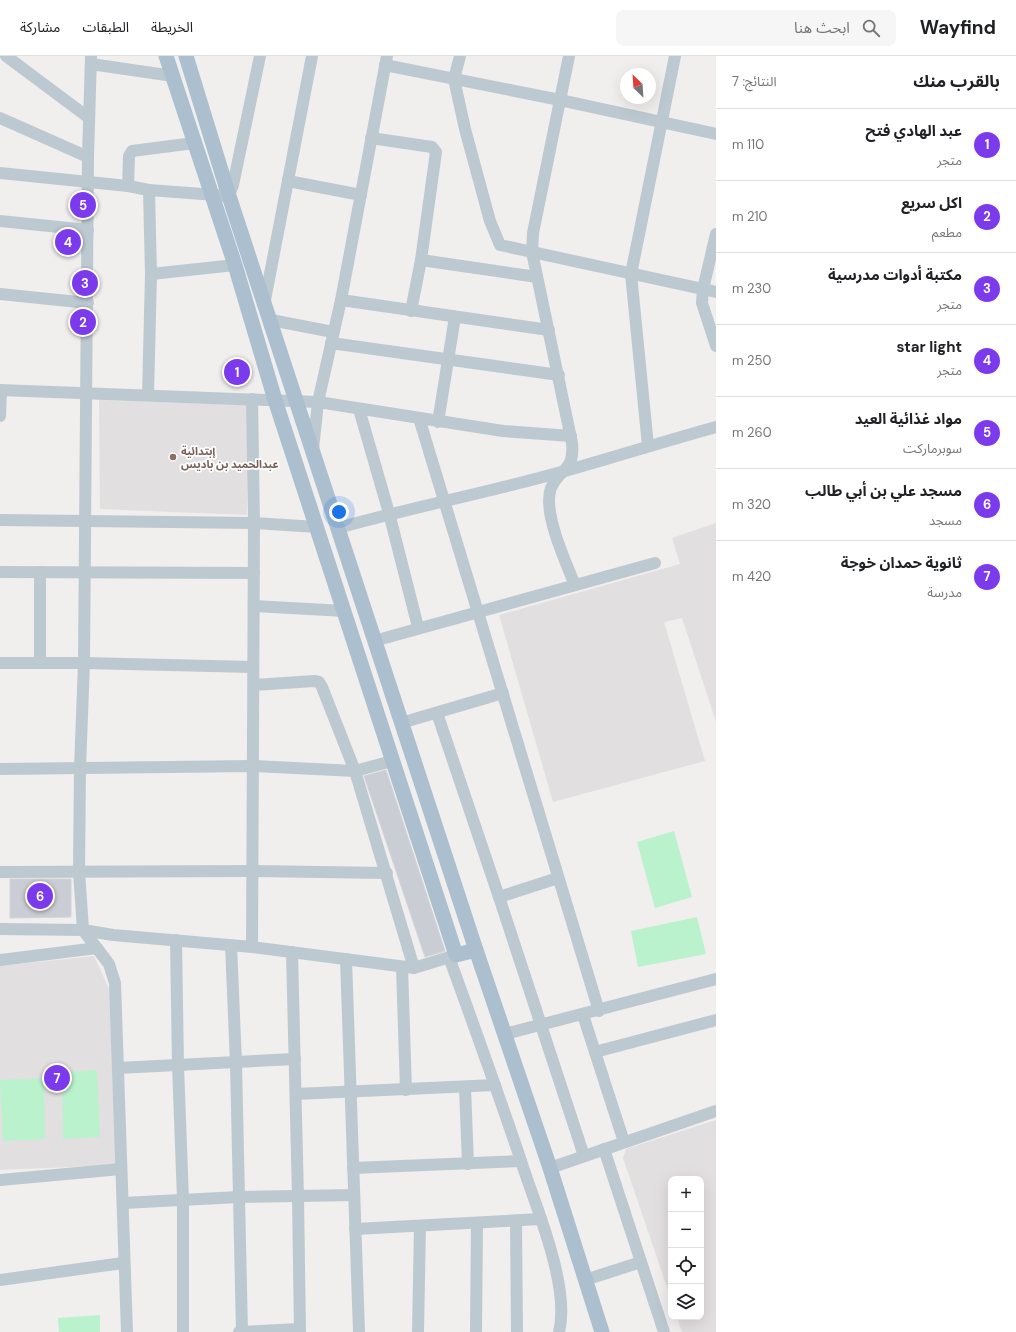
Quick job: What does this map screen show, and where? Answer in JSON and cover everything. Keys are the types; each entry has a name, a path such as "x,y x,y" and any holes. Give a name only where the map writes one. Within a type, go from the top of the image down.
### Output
{"main road":[{"path":"166,56 235,265 275,400 345,611 453,956 476,950"},
{"path":"186,56 229,196 265,300 296,401 313,449 401,724 550,1168 602,1332"}],"street":[{"path":"6,56 89,118"},
{"path":"0,173 128,186 150,190 211,196 229,196 234,185 260,56"},
{"path":"265,300 312,56"},
{"path":"460,56 454,79 472,159 498,241 503,247 716,292"},
{"path":"569,56 533,233 532,252 571,436 573,453 571,462 552,486 549,493 550,507 565,561 575,585"},
{"path":"648,446 630,274 675,56"},
{"path":"127,1332 123,1263 123,1203 115,983 112,970 83,930 79,871 80,768 84,663 88,157 91,60 173,76"},
{"path":"313,449 318,402 341,300 386,60 454,79 560,100 716,134"},
{"path":"0,118 88,157"},
{"path":"371,138 432,147 436,150 421,260 411,310"},
{"path":"128,186 129,156 132,151 194,143"},
{"path":"288,181 360,195"},
{"path":"148,395 151,274 150,190"},
{"path":"0,221 88,230"},
{"path":"716,234 702,289 702,303 716,346"},
{"path":"421,260 537,277"},
{"path":"151,274 235,265"},
{"path":"0,294 88,303"},
{"path":"341,300 549,330"},
{"path":"438,422 455,317"},
{"path":"271,320 332,338 448,360 559,375"},
{"path":"0,416 1,390 148,395 318,402 503,431 571,436"},
{"path":"252,399 254,523 252,947"},
{"path":"359,409 389,514 418,627"},
{"path":"419,418 599,1011"},
{"path":"338,528 564,471 716,427"},
{"path":"0,520 254,523 317,527"},
{"path":"374,640 655,563"},
{"path":"0,572 254,573"},
{"path":"40,572 40,663"},
{"path":"254,606 345,611"},
{"path":"0,663 84,663 253,667"},
{"path":"254,685 308,681 318,682 322,687 355,771 387,873 408,967 406,1090"},
{"path":"401,724 503,693"},
{"path":"437,713 584,1156"},
{"path":"0,769 253,766 355,771 392,761"},
{"path":"0,872 252,871 387,873"},
{"path":"499,897 558,878"},
{"path":"0,929 83,930 114,935 252,947 408,967 453,956 541,1219 556,1271 561,1320 559,1332"},
{"path":"176,940 178,1066 183,1200 184,1332"},
{"path":"231,945 236,1063 241,1332 300,1331 292,952"},
{"path":"0,960 97,948"},
{"path":"346,959 359,1332"},
{"path":"505,1034 716,980"},
{"path":"583,1015 624,1142"},
{"path":"595,1052 716,1020"},
{"path":"118,1068 294,1059"},
{"path":"296,1094 465,1088 495,1085"},
{"path":"465,1088 468,1164"},
{"path":"550,1168 716,1111"},
{"path":"604,1149 664,1332"},
{"path":"353,1168 521,1161"},
{"path":"0,1180 121,1169"},
{"path":"123,1203 239,1197 354,1195"},
{"path":"355,1229 541,1219"},
{"path":"516,1221 517,1332"},
{"path":"476,1332 477,1223"},
{"path":"418,1332 420,1226"},
{"path":"585,1280 641,1262"},
{"path":"0,1280 123,1263"}],"shaded area":[{"name":"إبتدائية عبدالحميد بن باديس","path":"99,400 247,405 247,515 100,509"},
{"path":"716,523 716,722 682,618 664,622 705,761 553,802 499,615 680,564 672,538"},
{"path":"94,956 110,991 119,1165 0,1170 0,966"},
{"path":"716,1120 716,1332 682,1332 678,1320 704,1320 704,1176 668,1176 668,1290 623,1158 626,1149"}],"green space":[{"path":"674,831 692,897 655,908 637,842"},
{"path":"697,917 706,954 638,967 631,931"},
{"path":"97,1070 100,1137 63,1139 62,1072"},
{"path":"44,1078 45,1139 3,1141 0,1080"},
{"path":"100,1315 100,1332 59,1332 58,1318"}],"building":[{"path":"386,770 445,951 425,957 364,776"},
{"path":"10,879 71,879 71,917 10,918"}],"place":[{"name":"مواد غذائية العيد","path":"83,205"},
{"name":"star light","path":"68,242"},
{"name":"مكتبة أدوات مدرسية","path":"85,283"},
{"name":"اكل سريع","path":"83,322"},
{"name":"عبد الهادي فتح","path":"237,372"},
{"name":"إبتدائية عبدالحميد بن باديس","path":"173,457"},
{"name":"مسجد علي بن أبي طالب","path":"40,896"},
{"name":"ثانوية حمدان خوجة","path":"57,1078"}]}
